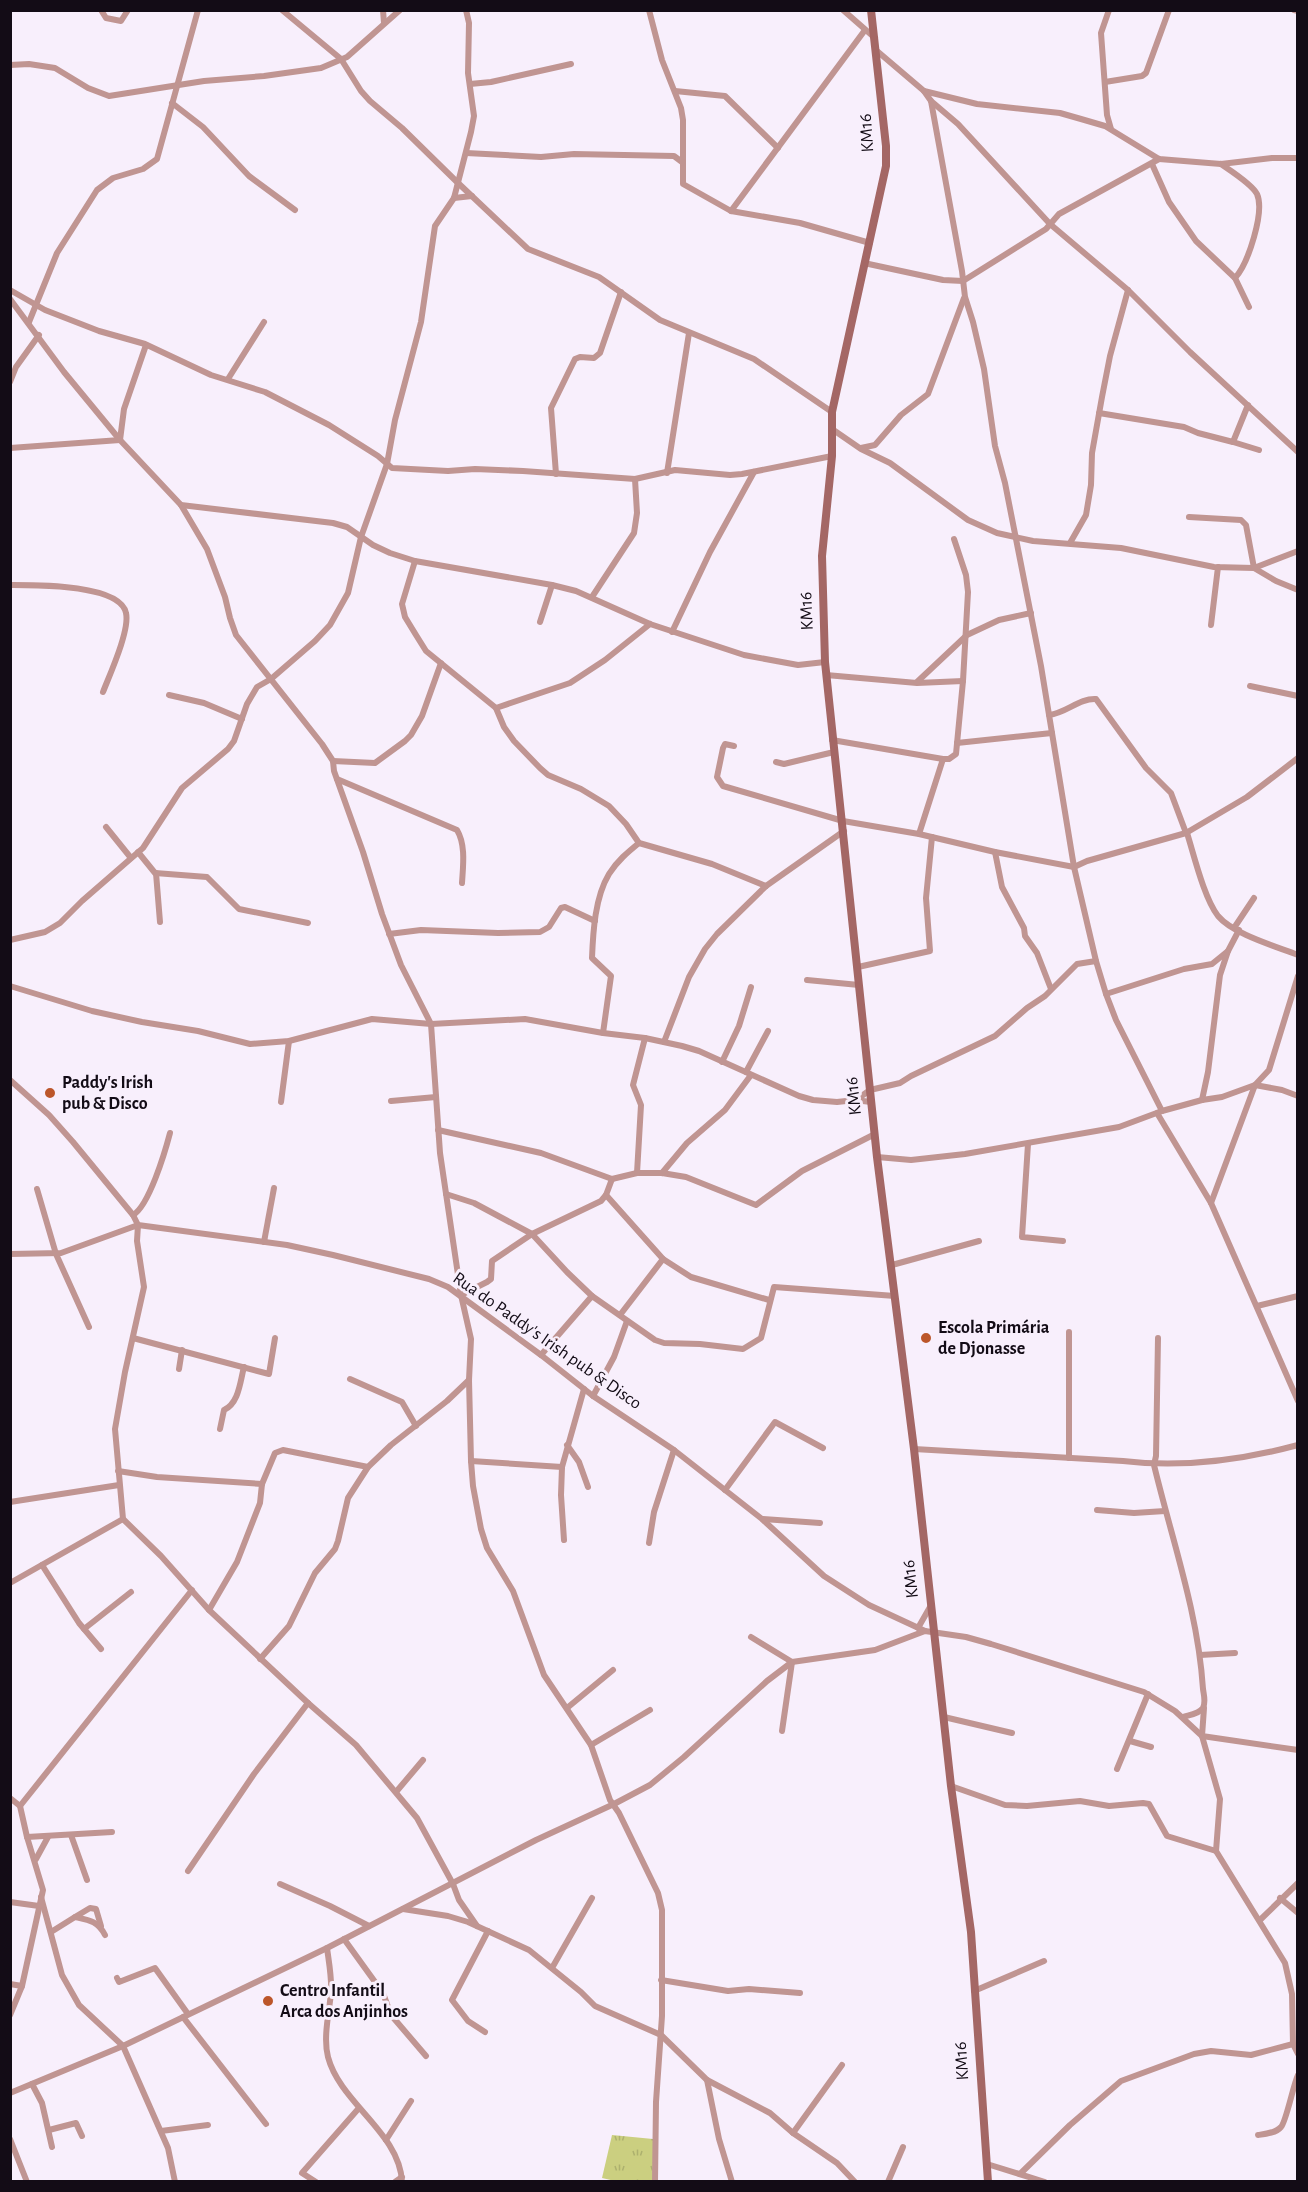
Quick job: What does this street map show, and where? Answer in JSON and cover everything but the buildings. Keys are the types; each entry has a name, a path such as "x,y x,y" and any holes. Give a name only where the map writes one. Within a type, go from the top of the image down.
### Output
{"street":[{"path":"101,10 106,18 118,22 128,10"},
{"path":"29,322 57,253 97,190 113,178 143,169 157,159 198,10"},
{"path":"282,10 341,58 361,91 370,101 402,128 456,182 532,251 590,272 651,315 754,359 832,411"},
{"path":"383,10 384,23"},
{"path":"10,65 29,64 55,68 88,88 109,96 178,84 321,68 347,57 400,10"},
{"path":"10,940 45,932 60,923 138,852 159,825 182,788 228,749 234,741 252,694 315,641 336,615 348,593 361,537 387,464 395,420 421,322 435,226 454,198 456,182 466,153 474,116 468,73 469,23 466,10"},
{"path":"649,10 656,42 675,91 683,120 682,184 731,211 800,223 870,243"},
{"path":"843,10 876,38"},
{"name":"KM16","path":"871,10 876,38 886,156 882,189 832,411 832,456 822,556 825,662 877,1157 914,1449 930,1607 929,1631 944,1717 971,1932 988,2181"},
{"path":"1109,10 1101,33 1107,115 1111,129"},
{"path":"1105,82 1142,76 1146,73 1169,10"},
{"path":"731,211 865,30"},
{"path":"877,51 924,91 931,101 984,151 1050,224 1128,290 1190,352 1298,452"},
{"path":"470,84 491,82 572,63"},
{"path":"675,91 725,96 778,147"},
{"path":"924,91 977,104 1060,113 1111,129 1158,159 1221,164 1272,158 1298,158"},
{"path":"931,101 965,297 984,369 996,446 1031,613 1074,867 1096,962 1116,1020 1159,1112 1211,1203 1298,1401"},
{"path":"172,103 203,127 249,176 295,210"},
{"path":"1097,124 1107,115"},
{"path":"674,156 682,148"},
{"path":"466,153 541,157 574,154 674,156 682,162"},
{"path":"864,263 943,280 963,281 1050,224 1059,214 1158,159"},
{"path":"1152,164 1169,202 1196,241 1235,278 1249,307"},
{"path":"1221,164 1254,189 1260,204 1246,261 1235,278"},
{"path":"454,198 472,196"},
{"path":"10,290 37,305 99,331 146,345 210,375 265,392 329,425 378,456 392,468 448,471 475,469 635,479 682,470 730,475 832,456"},
{"path":"1070,543 1086,514 1091,486 1092,453 1110,356 1128,290"},
{"path":"556,474 551,413 554,399 575,360 580,357 594,358 600,353 621,292"},
{"path":"861,449 875,445 901,415 928,394 965,297"},
{"path":"10,299 39,335 64,372 120,440 181,505 207,549 236,635 333,761 337,779 400,964 431,1024 438,1130 446,1194 461,1295 471,1340 471,1461 473,1486 484,1540 513,1591 543,1675 591,1745 610,1800 660,1900 661,2035 656,2102 656,2181"},
{"path":"228,379 264,322"},
{"path":"667,473 689,333"},
{"path":"10,382 15,367 39,335"},
{"path":"120,440 124,409 146,345"},
{"path":"1233,442 1248,405"},
{"path":"1100,412 1184,427 1259,450"},
{"path":"831,428 861,449 890,464 968,520 997,533 1033,541 1121,548 1218,567 1254,568 1298,551"},
{"path":"10,448 120,440"},
{"path":"875,445 877,458"},
{"path":"672,632 710,552 754,472"},
{"path":"592,597 634,533 637,513 635,479"},
{"path":"181,505 333,523 347,527 390,553 415,561 552,585 592,597 650,624 744,655 798,665 825,662"},
{"path":"1189,517 1241,520 1246,525 1254,568 1298,590"},
{"path":"832,740 944,759 956,754 967,635 968,592 966,575 954,539"},
{"path":"415,561 402,604 405,617 426,651 496,708 504,728 540,768 548,775 581,789 609,806 622,819 639,843 712,864 766,886"},
{"path":"1211,625 1218,567"},
{"path":"10,585 71,588 111,596 122,603 126,614 126,627 103,692"},
{"path":"540,622 552,585"},
{"path":"917,683 967,635 999,620 1031,613"},
{"path":"496,708 570,683 605,660 650,624"},
{"path":"333,761 375,763 405,741 422,716 441,663"},
{"path":"826,675 917,683 963,681"},
{"path":"1250,686 1298,696"},
{"path":"169,695 204,703 242,718"},
{"path":"1049,715 1067,711 1082,701 1096,699 1146,768 1171,793 1215,911 1223,921 1237,929 1298,955"},
{"path":"957,743 1052,733"},
{"path":"734,746 725,744 723,748 717,777 723,786 843,821 919,834 1074,867 1087,861 1186,833 1247,797 1298,758"},
{"path":"776,762 784,764 834,752"},
{"path":"919,834 944,759"},
{"path":"337,779 457,830 463,849 462,883"},
{"path":"106,827 131,858"},
{"path":"664,1042 689,977 705,949 766,886 844,831"},
{"path":"858,967 930,951 926,898 932,837"},
{"path":"603,1033 611,976 592,958 595,921 608,876 622,858 639,843"},
{"path":"138,852 156,873 160,922"},
{"path":"995,852 1002,887 1024,928 1025,936 1037,953 1051,989"},
{"path":"156,873 204,876 239,909 308,923"},
{"path":"1202,1100 1208,1072 1218,985 1237,929 1254,898"},
{"path":"389,934 421,930 540,932 549,927 561,908 565,907 595,921"},
{"path":"1106,994 1184,969 1212,964 1228,951"},
{"path":"855,1100 870,1090 900,1083 980,1045 995,1036 1077,964 1096,962"},
{"path":"1211,1203 1255,1085 1269,1070 1298,976"},
{"path":"807,980 859,985"},
{"path":"10,986 92,1011 198,1031 250,1044 289,1041 372,1019 431,1024 525,1019 645,1038 699,1051 813,1100 871,1102"},
{"path":"722,1062 739,1026 751,987"},
{"path":"662,1173 687,1143 726,1110 748,1074 768,1031"},
{"path":"637,1173 641,1105 633,1085 645,1038"},
{"path":"281,1102 289,1041"},
{"path":"10,1080 49,1115 73,1142 133,1215 138,1225 137,1241 144,1287 115,1429 123,1519 161,1556 209,1610 356,1745 417,1818 453,1884 459,1900 477,1926"},
{"path":"877,1157 911,1160 1028,1144 1119,1127 1159,1112 1222,1097 1255,1085 1282,1090 1298,1096"},
{"path":"391,1101 436,1097"},
{"path":"438,1130 542,1154 612,1179 637,1173 662,1173 686,1177 756,1205 801,1171 875,1134"},
{"path":"133,1215 142,1207 163,1160 170,1133"},
{"path":"1028,1144 1022,1237 1063,1241"},
{"path":"461,1295 487,1282 492,1275 492,1261 532,1234 601,1201 612,1179"},
{"path":"264,1242 274,1188"},
{"path":"37,1189 56,1254 89,1327"},
{"path":"446,1194 474,1203 532,1234 592,1296 655,1340 664,1343 743,1348 761,1338 774,1287 895,1296"},
{"path":"606,1195 663,1259 691,1277 769,1300"},
{"path":"10,1254 56,1254 138,1225"},
{"name":"Rua do Paddy's Irish pub & Disco","path":"138,1225 264,1242 333,1255 429,1279 448,1287 593,1396 674,1450 762,1519 824,1576 869,1605 918,1628 991,1644 1148,1694 1183,1717 1202,1736"},
{"path":"892,1265 979,1241"},
{"path":"620,1315 663,1259"},
{"path":"541,1355 592,1296"},
{"path":"1257,1306 1298,1296"},
{"path":"593,1396 614,1357 627,1321"},
{"path":"1069,1332 1069,1458"},
{"path":"133,1338 270,1373 275,1338"},
{"path":"1158,1338 1154,1465 1192,1606 1203,1671 1202,1736 1220,1799 1216,1851 1285,1963 1292,1994 1293,2044 1298,2054"},
{"path":"179,1369 182,1350"},
{"path":"220,1429 224,1410 231,1407 235,1401 244,1367"},
{"path":"350,1379 402,1402 416,1426"},
{"path":"260,1659 289,1626 315,1573 335,1549 348,1498 369,1467 390,1445 470,1380"},
{"path":"564,1540 562,1467 584,1389"},
{"path":"725,1490 776,1422 823,1448"},
{"path":"914,1449 1154,1465 1219,1461 1276,1451 1298,1444"},
{"path":"567,1445 579,1462 588,1487"},
{"path":"209,1610 237,1562 260,1503 262,1484 274,1453 283,1450 369,1467"},
{"path":"649,1543 654,1512 674,1450"},
{"path":"471,1461 562,1467"},
{"path":"118,1471 157,1477 262,1484"},
{"path":"10,1502 119,1485"},
{"path":"1097,1510 1134,1514 1165,1511"},
{"path":"10,1583 123,1519"},
{"path":"762,1519 820,1522"},
{"path":"42,1565 84,1629 101,1649"},
{"path":"20,1806 192,1590"},
{"path":"84,1629 131,1592"},
{"path":"918,1628 930,1607"},
{"path":"10,2093 123,2046 327,1948 536,1840 614,1804 659,1779 767,1681 792,1662 875,1650 929,1631"},
{"path":"751,1637 792,1662"},
{"path":"1200,1655 1235,1653"},
{"path":"782,1731 792,1662"},
{"path":"567,1708 614,1670"},
{"path":"1117,1769 1148,1694"},
{"path":"188,1871 254,1774 308,1703"},
{"path":"1183,1717 1200,1712 1204,1707"},
{"path":"591,1745 650,1710"},
{"path":"944,1717 1012,1733"},
{"path":"1202,1736 1298,1750"},
{"path":"1130,1741 1151,1747"},
{"path":"396,1792 423,1760"},
{"path":"951,1786 1005,1805 1027,1806 1065,1801 1080,1801 1101,1806 1149,1804 1167,1836 1216,1851"},
{"path":"10,1798 20,1806 27,1837 42,1882 41,1897 22,1986 10,2015"},
{"path":"27,1837 112,1832"},
{"path":"71,1835 87,1880"},
{"path":"35,1860 48,1837"},
{"path":"1260,1920 1280,1898 1298,1883"},
{"path":"280,1884 369,1926"},
{"path":"41,1897 62,1975 79,2005 123,2046 168,2148 175,2181"},
{"path":"552,1968 591,1898"},
{"path":"1280,1898 1298,1913"},
{"path":"10,1902 39,1906"},
{"path":"51,1932 90,1908 96,1909 105,1935"},
{"path":"403,1909 448,1916 477,1926 529,1950 595,2006 661,2035 707,2079 770,2113 793,2133 837,2163 855,2181"},
{"path":"75,1917 96,1922 101,1926"},
{"path":"485,2032 468,2020 452,2000 488,1931"},
{"path":"344,1939 383,1993 389,2012 426,2056"},
{"path":"327,1948 331,1979 327,2056 338,2081 386,2140 402,2179 395,2181"},
{"path":"974,1991 1044,1961"},
{"path":"117,1978 119,1982 155,1968 185,2015 266,2124"},
{"path":"661,1980 720,1990 748,1989 800,1993"},
{"path":"10,1984 22,1986"},
{"path":"1021,2173 1121,2080 1194,2054 1211,2051 1251,2055 1293,2044"},
{"path":"793,2133 842,2065"},
{"path":"1258,2135 1276,2131 1283,2125 1291,2090 1298,2075"},
{"path":"707,2079 718,2139 732,2181"},
{"path":"32,2084 42,2103 52,2147"},
{"path":"386,2140 411,2101"},
{"path":"316,2181 303,2173 359,2108"},
{"path":"49,2130 76,2123 82,2136"},
{"path":"161,2131 208,2126"},
{"path":"10,2139 27,2181"},
{"path":"888,2181 903,2147"},
{"path":"987,2164 1045,2181"}],"green space":[{"path":"612,2135 653,2139 653,2181 615,2181 602,2178"}],"place":[{"name":"Paddy's Irish pub & Disco","path":"50,1093"},
{"name":"Escola Primária de Djonasse","path":"926,1338"},
{"name":"Centro Infantil Arca dos Anjinhos","path":"268,2001"}]}
